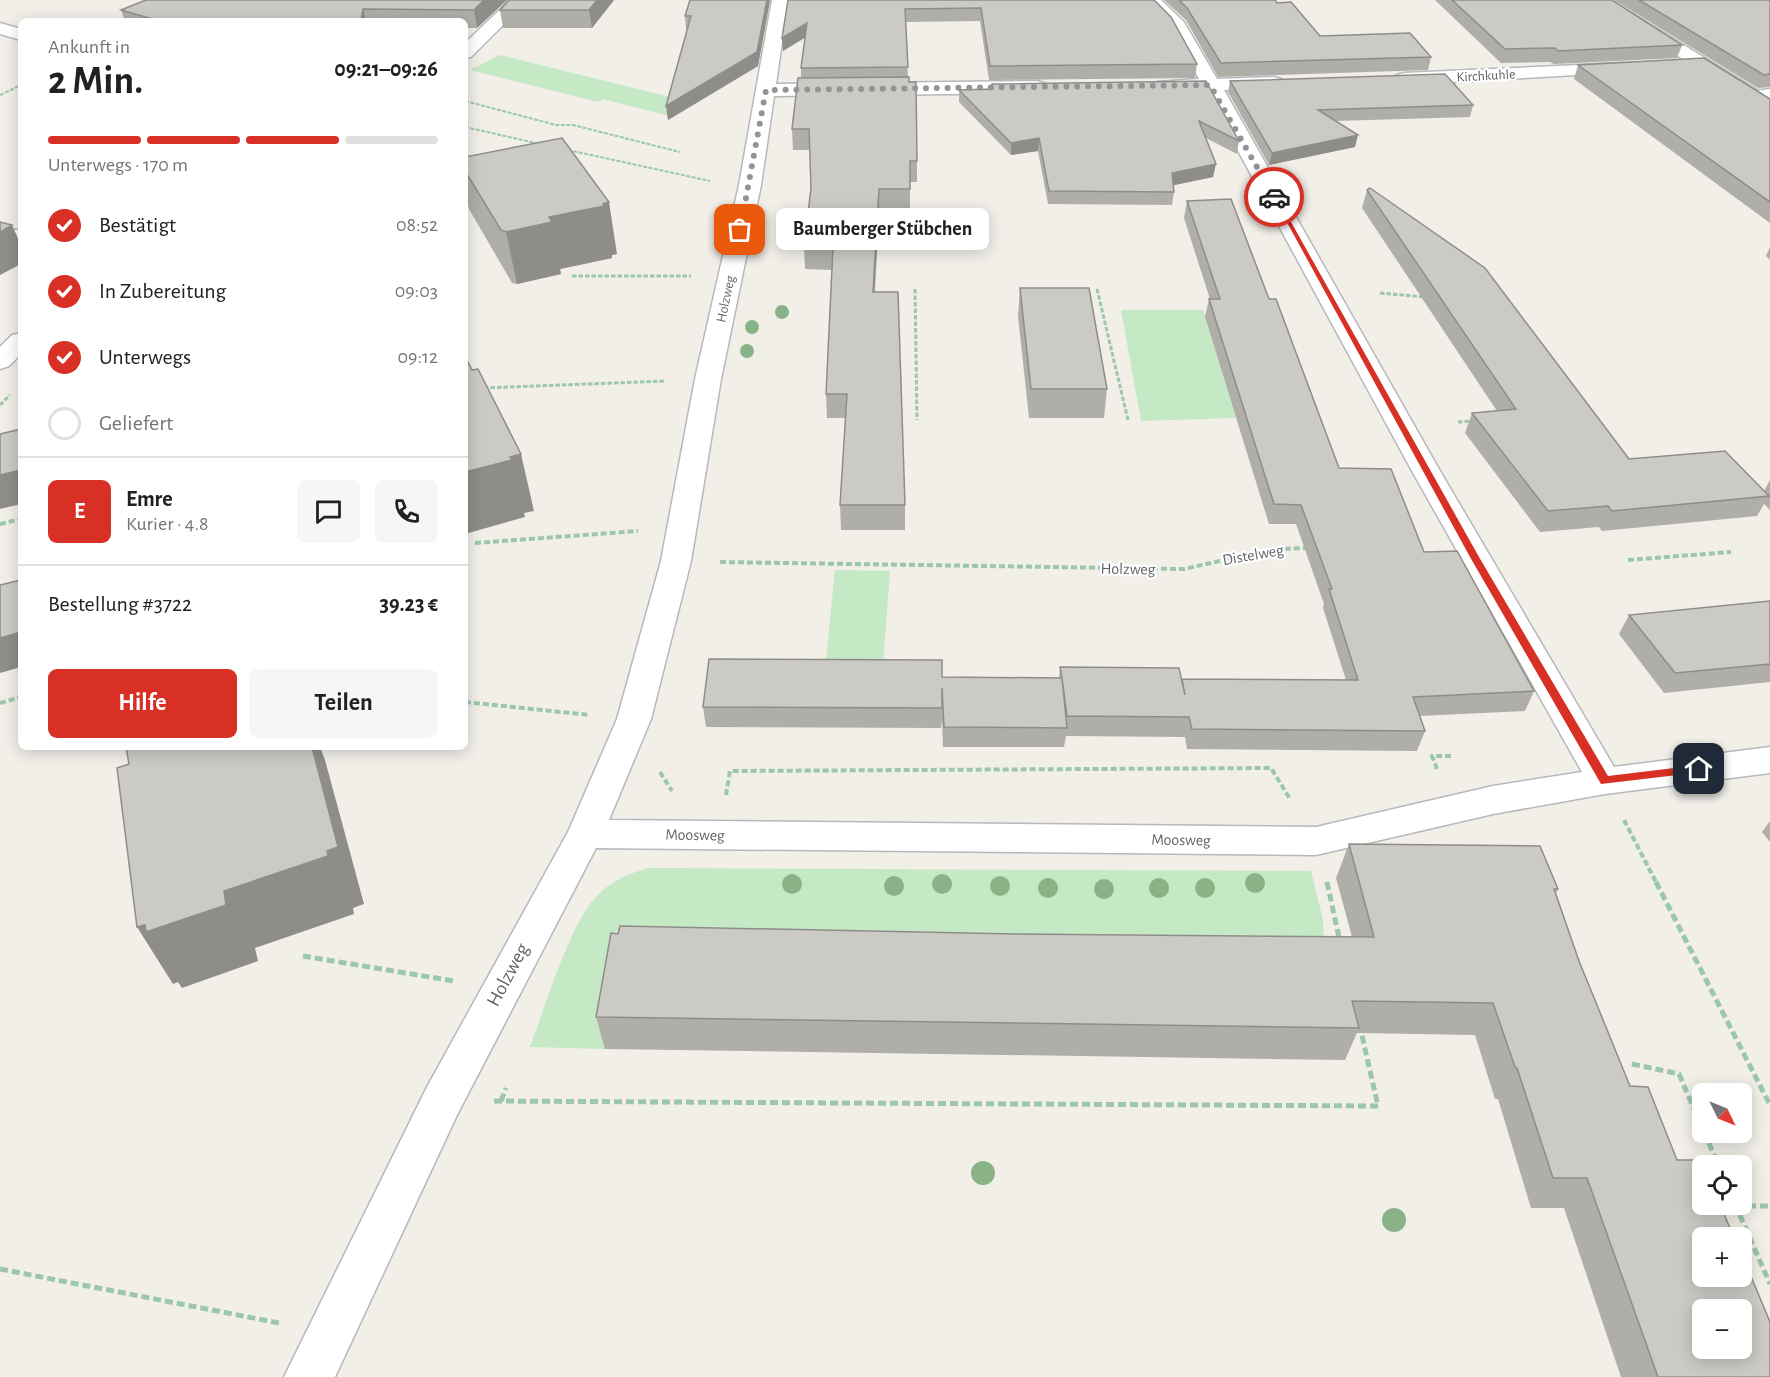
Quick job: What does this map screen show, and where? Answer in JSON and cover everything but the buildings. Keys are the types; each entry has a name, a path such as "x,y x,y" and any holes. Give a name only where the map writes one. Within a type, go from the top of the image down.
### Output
{"street":[{"path":"468,49 520,0"},
{"name":"Holzweg","path":"309,1377 442,1101 585,834 634,719 676,561 708,379 750,185 780,0"},
{"path":"1152,0 1178,26 1461,533 1605,781"},
{"path":"1598,0 1701,64 1765,99"},
{"path":"0,28 18,34"},
{"path":"1671,66 1701,64"},
{"name":"Kirchkuhle","path":"1385,80 1637,68"},
{"path":"1151,86 1292,83"},
{"path":"766,90 1056,87"},
{"path":"0,361 18,343"},
{"name":"Moosweg","path":"585,834 1316,841 1493,800 1605,781 1770,760"}],"path":[{"path":"0,95 18,86"},
{"path":"468,102 556,125 573,125 680,152"},
{"path":"468,128 544,145"},
{"path":"566,150 720,183 750,185"},
{"path":"572,276 731,276"},
{"path":"915,289 917,420"},
{"path":"1097,289 1128,420"},
{"path":"1380,293 1427,297"},
{"path":"477,388 708,379"},
{"path":"1458,422 1481,420"},
{"path":"0,524 18,520"},
{"path":"475,543 682,528"},
{"name":"Distelweg","path":"1184,569 1273,549 1318,548"},
{"path":"1628,560 1731,552"},
{"name":"Holzweg","path":"676,561 1184,569"},
{"path":"0,702 18,699"},
{"path":"468,702 634,719"},
{"path":"726,799 730,771 1271,768 1316,841 1342,951"},
{"path":"659,769 674,796"},
{"path":"1605,781 1770,1105"},
{"path":"303,956 500,989"},
{"path":"442,1101 1378,1106 1360,1029"},
{"path":"1632,1064 1679,1074 1692,1104"},
{"path":"1752,1205 1770,1206"},
{"path":"1740,1215 1770,1284"},
{"path":"0,1269 330,1332"}],"green space":[{"path":"500,55 694,103 673,117 603,99 598,102 470,70"},
{"path":"1121,310 1203,310 1236,418 1141,421"},
{"path":"835,570 890,571 882,679 824,679"},
{"path":"648,868 1311,871 1323,920 1325,978 605,1049 530,1047 569,942 589,905 611,884"}],"way so far":[{"path":"740,230 766,90 1210,85 1274,197"}],"place":[{"name":"Baumberger Stübchen","path":"740,230"}],"route":[{"path":"1274,197 1474,557 1605,781 1699,769"}]}
